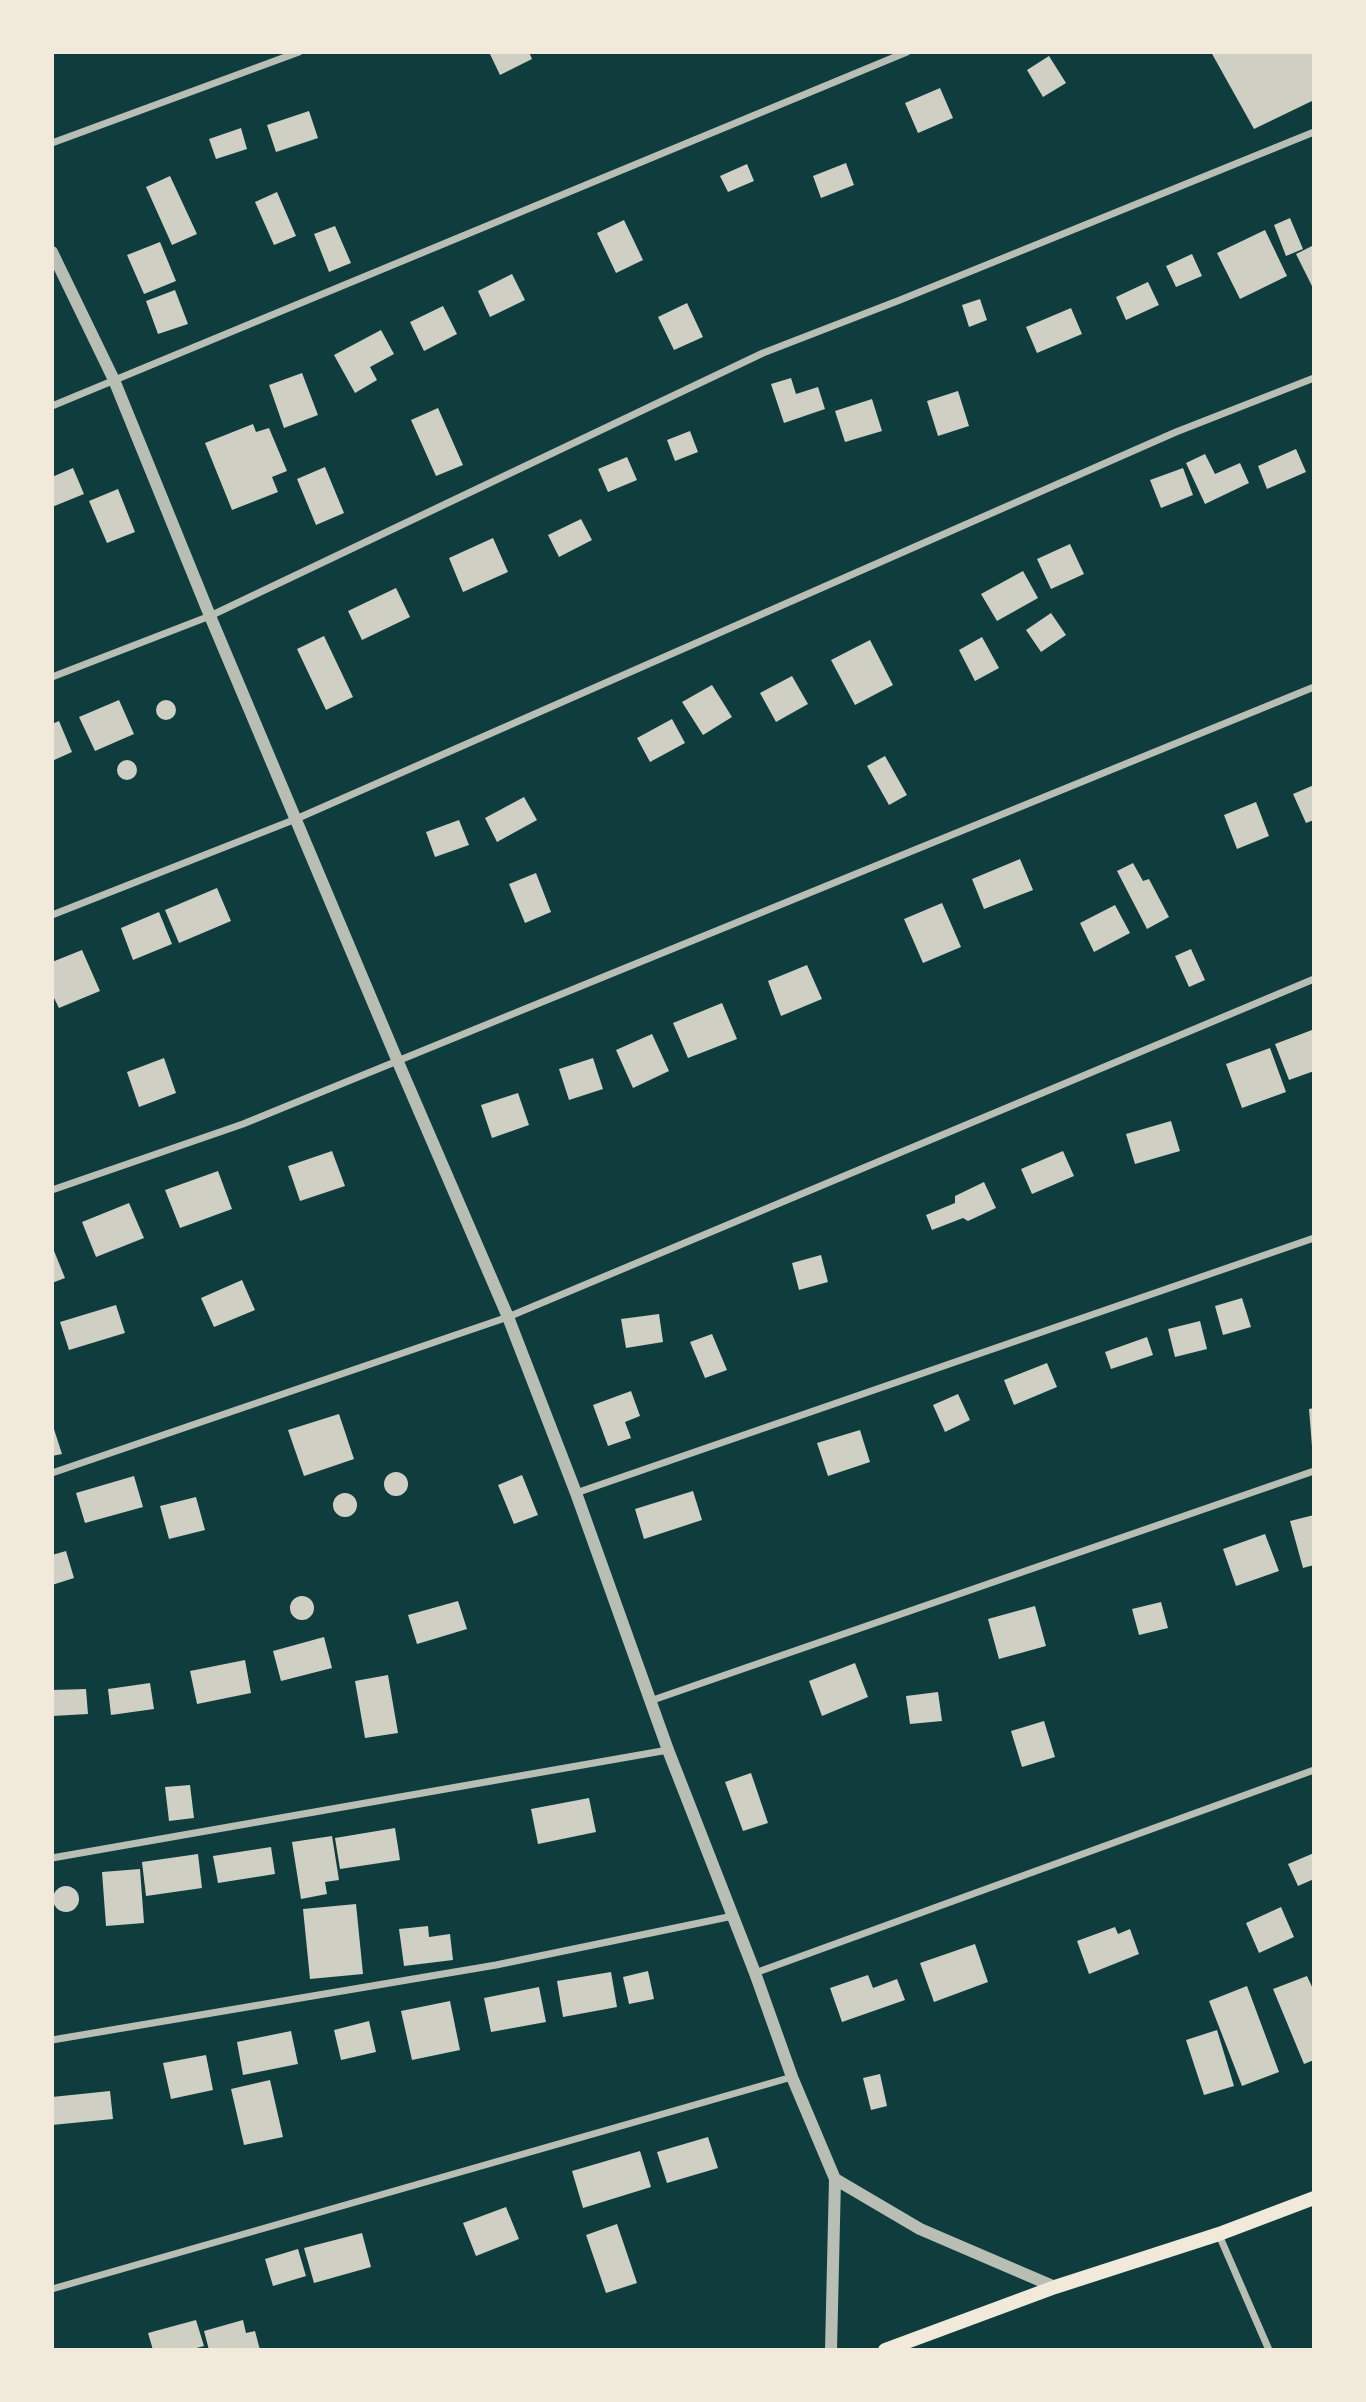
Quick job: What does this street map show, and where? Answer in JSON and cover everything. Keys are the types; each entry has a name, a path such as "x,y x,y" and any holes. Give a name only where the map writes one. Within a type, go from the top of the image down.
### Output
{"main road":[{"path":"885,2350 1055,2287 1219,2234 1314,2198"}],"street":[{"path":"52,143 299,52"},
{"path":"52,406 907,52"},
{"path":"52,677 210,616 763,353 1314,132"},
{"path":"52,252 114,380 210,616 508,1317 792,2077 835,2179 831,2350"},
{"path":"52,915 296,819 1176,432 1314,378"},
{"path":"52,1189 243,1124 1314,687"},
{"path":"52,1473 508,1317 1314,979"},
{"path":"576,1493 1314,1238"},
{"path":"650,1701 1314,1471"},
{"path":"52,1857 668,1750"},
{"path":"755,1973 1314,1770"},
{"path":"52,2040 496,1965 733,1916"},
{"path":"52,2289 792,2077"},
{"path":"835,2179 920,2229 1055,2287"},
{"path":"1219,2234 1269,2350"}],"building":[{"path":"489,52 529,52 532,59 500,75"},
{"path":"1211,52 1314,52 1314,100 1254,129"},
{"path":"1049,56 1066,83 1043,97 1027,70"},
{"path":"940,88 953,118 918,133 905,103"},
{"path":"309,111 318,138 276,152 267,125"},
{"path":"241,128 247,149 216,159 209,139"},
{"path":"846,163 854,185 821,198 813,176"},
{"path":"747,164 754,181 728,192 720,176"},
{"path":"170,176 197,234 172,245 146,187"},
{"path":"277,192 296,236 274,245 255,202"},
{"path":"1290,218 1303,249 1286,256 1274,225"},
{"path":"624,220 643,260 616,273 597,233"},
{"path":"335,226 351,263 329,272 314,234"},
{"path":"1265,230 1287,276 1240,299 1217,253"},
{"path":"160,242 176,281 144,294 127,255"},
{"path":"1314,245 1314,290 1296,254"},
{"path":"1192,254 1202,276 1176,287 1166,266"},
{"path":"512,274 525,300 490,317 478,291"},
{"path":"1148,282 1159,305 1126,320 1116,297"},
{"path":"175,290 188,324 158,334 146,301"},
{"path":"980,299 987,320 969,327 962,305"},
{"path":"687,303 703,337 674,350 658,317"},
{"path":"443,306 457,334 424,351 410,322"},
{"path":"1071,308 1082,334 1037,353 1026,327"},
{"path":"381,330 394,354 370,367 377,380 355,393 334,355"},
{"path":"302,373 318,415 284,428 269,385"},
{"path":"791,378 796,394 818,387 825,409 784,423 771,384"},
{"path":"958,391 969,426 938,436 927,401"},
{"path":"872,399 882,431 845,442 835,411"},
{"path":"438,408 463,465 436,476 411,420"},
{"path":"253,424 256,432 269,428 287,471 272,477 278,492 232,510 205,443"},
{"path":"690,431 698,452 675,461 667,440"},
{"path":"1296,449 1306,472 1267,489 1258,466"},
{"path":"1205,454 1215,474 1240,463 1249,483 1205,504 1186,463"},
{"path":"627,457 637,480 608,492 598,469"},
{"path":"325,467 344,513 316,525 297,479"},
{"path":"73,468 84,494 52,507 52,477"},
{"path":"1183,468 1193,495 1161,508 1150,480"},
{"path":"118,489 135,532 107,543 89,501"},
{"path":"581,519 592,540 559,557 548,535"},
{"path":"493,538 508,572 463,592 449,558"},
{"path":"1070,544 1084,574 1051,589 1037,559"},
{"path":"1023,571 1038,598 997,621 981,594"},
{"path":"396,588 410,617 362,640 348,611"},
{"path":"1051,613 1066,635 1041,652 1026,630"},
{"path":"324,636 353,697 326,710 297,649"},
{"path":"982,637 999,668 975,681 959,650"},
{"path":"870,640 893,685 855,705 831,660"},
{"path":"792,676 808,704 776,722 760,693"},
{"path":"712,685 732,717 703,735 682,702"},
{"path":"119,700 134,734 95,751 79,717"},
{"path":"162,700 170,700 176,710 170,720 162,720 156,714 156,706"},
{"path":"672,719 685,743 650,762 637,738"},
{"path":"59,721 72,752 52,761 52,724"},
{"path":"885,756 907,795 889,805 867,766"},
{"path":"123,760 131,760 137,770 131,780 123,780 117,774 117,766"},
{"path":"1314,785 1314,820 1306,823 1293,794"},
{"path":"524,797 537,820 497,842 485,818"},
{"path":"1256,802 1269,836 1237,849 1224,815"},
{"path":"459,820 469,845 435,857 426,832"},
{"path":"1020,859 1033,890 984,909 972,879"},
{"path":"1133,863 1143,881 1149,879 1169,917 1147,929 1117,871"},
{"path":"536,873 551,912 525,923 509,884"},
{"path":"217,888 231,921 179,943 165,910"},
{"path":"942,903 961,947 923,963 904,919"},
{"path":"1115,905 1130,933 1094,952 1080,923"},
{"path":"159,912 172,944 133,960 121,928"},
{"path":"1191,949 1205,980 1189,987 1175,956"},
{"path":"82,950 100,991 59,1008 52,994 52,962"},
{"path":"807,965 822,999 781,1016 768,981"},
{"path":"722,1003 737,1039 688,1058 673,1023"},
{"path":"1312,1030 1314,1071 1289,1080 1275,1044"},
{"path":"652,1034 669,1071 633,1088 616,1050"},
{"path":"1270,1048 1286,1092 1242,1108 1226,1064"},
{"path":"164,1058 176,1093 139,1107 127,1072"},
{"path":"593,1058 603,1089 569,1100 559,1069"},
{"path":"518,1093 529,1125 492,1138 481,1105"},
{"path":"1171,1121 1180,1151 1135,1164 1126,1134"},
{"path":"332,1151 345,1186 300,1201 288,1166"},
{"path":"1063,1151 1074,1176 1032,1194 1021,1169"},
{"path":"218,1171 232,1209 180,1228 165,1190"},
{"path":"984,1182 996,1208 968,1221 963,1218 932,1230 926,1215 955,1203 955,1196"},
{"path":"129,1203 144,1238 96,1257 82,1222"},
{"path":"52,1246 65,1278 52,1283"},
{"path":"821,1255 828,1282 799,1290 792,1263"},
{"path":"242,1280 255,1310 214,1327 201,1298"},
{"path":"1242,1298 1251,1327 1223,1335 1215,1306"},
{"path":"116,1305 125,1333 69,1350 60,1322"},
{"path":"659,1314 663,1342 626,1348 621,1319"},
{"path":"1200,1321 1207,1349 1175,1357 1168,1329"},
{"path":"712,1334 727,1370 705,1378 690,1342"},
{"path":"1147,1337 1153,1355 1111,1369 1105,1352"},
{"path":"1047,1363 1057,1387 1014,1405 1004,1380"},
{"path":"631,1391 640,1416 625,1422 631,1438 608,1446 593,1405"},
{"path":"958,1394 970,1420 945,1432 933,1405"},
{"path":"1314,1408 1314,1446 1312,1446 1309,1409"},
{"path":"339,1414 354,1459 304,1476 288,1430"},
{"path":"52,1423 62,1454 52,1456"},
{"path":"860,1430 870,1462 828,1476 817,1443"},
{"path":"396,1472 405,1475 408,1484 405,1493 396,1496 387,1493 384,1484 387,1475"},
{"path":"522,1475 538,1515 514,1524 498,1485"},
{"path":"134,1476 143,1507 85,1523 76,1493"},
{"path":"693,1491 702,1520 644,1539 635,1509"},
{"path":"345,1493 354,1496 357,1505 354,1514 345,1517 336,1514 333,1505 336,1496"},
{"path":"196,1497 205,1530 169,1539 160,1506"},
{"path":"1314,1515 1314,1565 1303,1568 1290,1521"},
{"path":"1265,1534 1279,1571 1236,1586 1223,1549"},
{"path":"66,1551 74,1578 52,1585 52,1555"},
{"path":"302,1596 311,1599 314,1608 311,1617 302,1620 293,1617 290,1608 293,1599"},
{"path":"458,1601 467,1629 417,1644 408,1615"},
{"path":"1161,1602 1168,1628 1139,1635 1132,1609"},
{"path":"1035,1606 1046,1646 999,1659 988,1619"},
{"path":"324,1637 332,1668 281,1681 273,1651"},
{"path":"245,1660 251,1693 197,1704 190,1671"},
{"path":"855,1663 868,1697 822,1716 809,1681"},
{"path":"388,1675 398,1733 365,1738 355,1681"},
{"path":"150,1683 154,1709 111,1715 108,1689"},
{"path":"86,1689 88,1714 52,1716 52,1690"},
{"path":"938,1692 942,1721 910,1724 906,1696"},
{"path":"1044,1721 1055,1757 1022,1767 1011,1731"},
{"path":"751,1773 768,1823 743,1831 725,1782"},
{"path":"190,1785 194,1818 169,1821 165,1787"},
{"path":"589,1798 596,1832 538,1844 531,1809"},
{"path":"395,1828 400,1860 340,1869 335,1838"},
{"path":"332,1836 339,1880 325,1882 327,1894 301,1899 292,1842"},
{"path":"271,1847 275,1874 218,1883 213,1856"},
{"path":"1314,1853 1314,1879 1298,1886 1288,1864"},
{"path":"198,1854 202,1888 146,1896 142,1862"},
{"path":"140,1869 144,1923 106,1926 102,1872"},
{"path":"66,1886 75,1890 79,1899 75,1908 66,1912 57,1908 53,1899 57,1890"},
{"path":"356,1904 363,1974 310,1979 303,1909"},
{"path":"1281,1907 1294,1937 1259,1953 1246,1923"},
{"path":"428,1926 429,1937 450,1934 453,1960 404,1966 399,1929"},
{"path":"1115,1927 1118,1934 1130,1929 1139,1954 1089,1974 1077,1941"},
{"path":"975,1944 988,1982 934,2002 920,1963"},
{"path":"648,1971 654,1999 629,2004 623,1977"},
{"path":"611,1972 617,2007 563,2017 557,1981"},
{"path":"868,1975 873,1988 897,1979 905,2000 842,2022 830,1988"},
{"path":"1307,1976 1314,1991 1314,2060 1304,2064 1273,1989"},
{"path":"1247,1986 1279,2072 1242,2086 1209,2001"},
{"path":"539,1987 546,2022 491,2032 484,1998"},
{"path":"450,2001 460,2050 412,2060 401,2011"},
{"path":"369,2021 376,2052 341,2060 334,2030"},
{"path":"1217,2030 1234,2086 1204,2095 1186,2040"},
{"path":"291,2031 298,2064 243,2075 237,2042"},
{"path":"206,2055 213,2090 171,2099 163,2063"},
{"path":"880,2074 887,2106 871,2110 863,2078"},
{"path":"270,2080 283,2137 244,2145 231,2089"},
{"path":"110,2091 113,2119 52,2125 52,2097"},
{"path":"708,2137 718,2168 667,2183 657,2152"},
{"path":"640,2151 651,2187 583,2208 572,2171"},
{"path":"506,2207 519,2239 476,2256 463,2223"},
{"path":"617,2224 637,2283 606,2293 586,2235"},
{"path":"362,2233 371,2267 314,2283 304,2248"},
{"path":"298,2249 306,2276 273,2286 265,2259"},
{"path":"196,2320 204,2346 189,2350 153,2350 148,2333"},
{"path":"243,2320 246,2333 255,2331 260,2350 209,2350 204,2331"}]}
